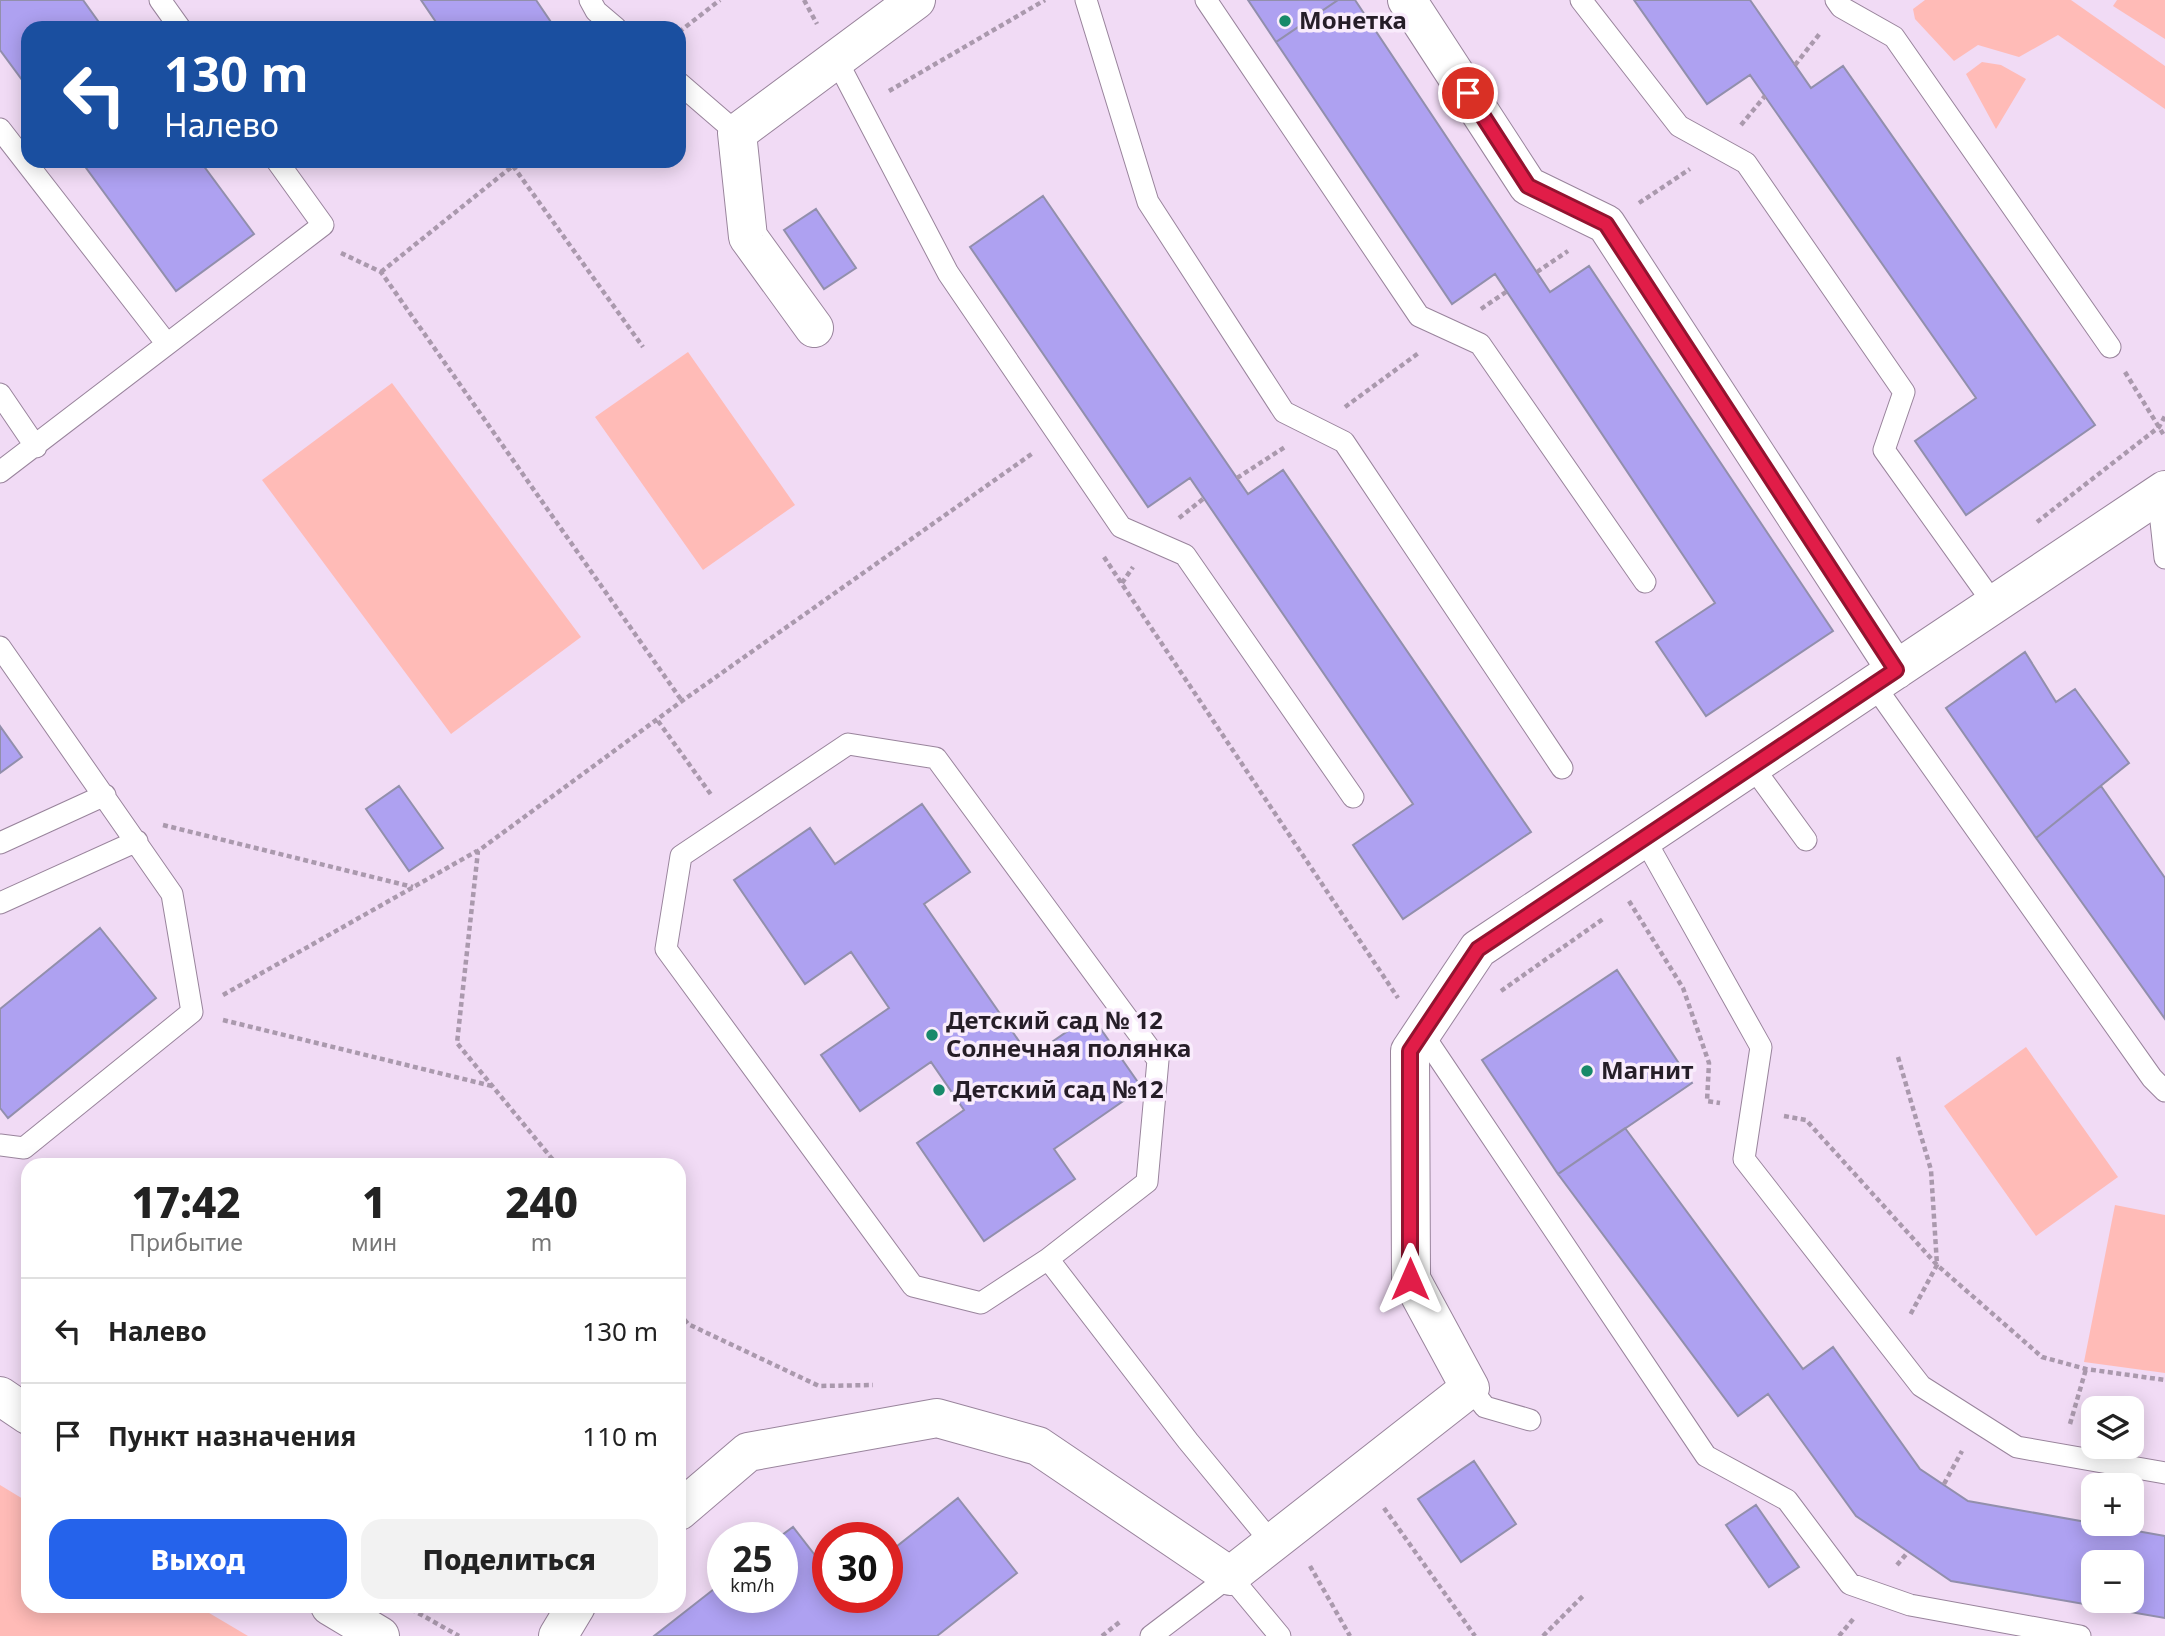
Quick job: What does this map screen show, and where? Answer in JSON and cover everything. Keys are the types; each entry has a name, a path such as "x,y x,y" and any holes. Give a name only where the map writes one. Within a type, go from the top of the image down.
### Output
{"street":[{"path":"814,328 748,237 737,133 916,0"},
{"path":"1407,0 1528,186 1606,224 1885,677"},
{"path":"686,1505 748,1452 937,1418 1038,1446 1230,1576 1288,1549 1470,1388 1410,1279 1410,1051 1478,949 2162,492"},
{"path":"0,1396 21,1410"},
{"path":"342,1613 380,1636"},
{"path":"558,1636 572,1613"}],"lane":[{"path":"160,0 175,21"},
{"path":"590,0 610,21"},
{"path":"1086,0 1148,202 1284,412 1344,442 1563,768"},
{"path":"1206,0 1419,316 1480,344 1645,582"},
{"path":"1581,0 1679,126 1746,163 1904,392 1884,450 1994,604"},
{"path":"1838,3 1894,37 2110,347"},
{"path":"836,59 948,272 1121,527 1185,555 1353,797"},
{"path":"686,89 737,133"},
{"path":"0,129 21,156"},
{"path":"30,168 167,344"},
{"path":"0,472 323,225 282,168"},
{"path":"0,394 36,447"},
{"path":"2162,492 2165,558"},
{"path":"0,647 172,894 191,1012 24,1148 0,1145"},
{"path":"1885,677 2152,1078 2165,1091"},
{"path":"848,744 936,758 1158,1060 1147,1182 1048,1259 981,1303 913,1286 666,949 681,856 848,744"},
{"path":"1752,766 1806,840"},
{"path":"0,843 111,804"},
{"path":"1644,838 1761,1047 1744,1159 1921,1386 2017,1447 2165,1473"},
{"path":"0,903 137,841"},
{"path":"1422,1033 1706,1456 1787,1500 1850,1584 1910,1605 2080,1636"},
{"path":"1048,1259 1188,1441 1288,1549"},
{"path":"1470,1388 1485,1407 1530,1420"},
{"path":"1151,1636 1230,1576 1280,1636"}],"path":[{"path":"686,27 720,0"},
{"path":"861,107 1045,0"},
{"path":"1795,65 1838,3"},
{"path":"1537,272 1721,149 1765,96"},
{"path":"381,272 511,168"},
{"path":"514,168 643,347"},
{"path":"309,236 381,272 682,701"},
{"path":"1237,478 1315,428 1506,292"},
{"path":"2110,347 2165,437"},
{"path":"658,720 731,822"},
{"path":"111,804 414,887"},
{"path":"191,1012 478,851"},
{"path":"1618,908 1664,874"},
{"path":"1629,901 1683,988 1709,1063 1707,1101 1806,1120 1937,1265 2042,1357 2086,1368 2165,1380"},
{"path":"1496,996 1607,916"},
{"path":"191,1012 492,1086"},
{"path":"1892,1349 1937,1265 1931,1170 1898,1057"},
{"path":"2061,1455 2086,1368"},
{"path":"1379,1501 1475,1636"},
{"path":"1288,1549 1350,1636"},
{"path":"1543,1636 1584,1595"},
{"path":"419,1613 459,1636"}],"shaded area":[{"path":"1925,0 2071,0 2165,66 2165,109 2058,35 2019,57 1978,45 1954,61 1915,19 1913,9"},
{"path":"2117,0 2165,0 2165,39 2113,6"},
{"path":"1982,62 2001,65 2026,79 1996,129 1966,74"},
{"path":"688,352 795,505 703,570 595,417"},
{"path":"392,383 581,637 451,734 262,480"},
{"path":"2026,1047 2118,1177 2036,1236 1944,1106"},
{"path":"2115,1205 2165,1215 2165,1373 2084,1362"},
{"path":"0,1485 21,1498 21,1613 209,1613 248,1636 0,1636"}],"building":[{"path":"0,0 83,0 98,21 21,21 21,78 0,50"},
{"path":"421,0 536,0 550,21 435,21"},
{"name":"Монетка","path":"1248,0 1338,0 1276,42"},
{"path":"1338,0 1355,0 1550,292 1589,266 1833,631 1706,716 1656,642 1715,603 1495,274 1452,304 1276,42"},
{"path":"1634,0 1750,0 1811,88 1843,66 2095,425 1966,515 1915,441 1976,398 1750,75 1707,104"},
{"path":"86,168 205,168 254,234 176,291"},
{"path":"1043,196 1248,494 1283,470 1531,832 1403,919 1353,845 1413,804 1190,478 1148,507 970,247"},
{"path":"816,209 856,268 824,289 784,230"},
{"path":"2025,652 2056,702 2075,689 2129,763 2036,838 1946,708"},
{"path":"0,726 22,757 0,773"},
{"path":"399,786 443,848 409,871 366,809"},
{"path":"2101,786 2165,878 2165,1019 2036,838"},
{"name":"Детский сад № 12 Солнечная полянка","path":"922,804 970,872 924,904 1030,1057 1091,1015 1142,1088 1054,1149 1075,1179 984,1241 917,1143 964,1110 931,1062 860,1111 821,1055 889,1008 851,952 805,984 734,880 810,828 835,864"},
{"path":"100,928 156,998 8,1118 0,1108 0,1009"},
{"name":"Магнит","path":"1617,970 1692,1083 1558,1174 1482,1060"},
{"path":"1625,1128 1803,1369 1833,1347 1920,1469 1968,1501 2081,1521 2081,1536 2144,1536 2144,1532 2165,1536 2165,1618 2136,1613 2144,1613 2144,1550 2081,1550 2081,1603 1951,1581 1856,1516 1768,1394 1738,1416 1558,1174"},
{"path":"1474,1461 1516,1524 1461,1562 1418,1499"},
{"path":"958,1498 1017,1573 937,1636 654,1636 707,1595 707,1613 798,1613 798,1533 812,1551 812,1613 903,1613 903,1541"},
{"path":"1756,1505 1799,1567 1769,1587 1726,1525"}],"place":[{"name":"Монетка","path":"1285,21"},
{"name":"Детский сад № 12 Солнечная полянка","path":"932,1035"},
{"name":"Магнит","path":"1587,1071"},
{"name":"Детский сад №12","path":"939,1090"}],"route":[{"path":"1410,1279 1410,1051 1478,949 1896,670 1606,224 1528,186 1468,93"}]}
